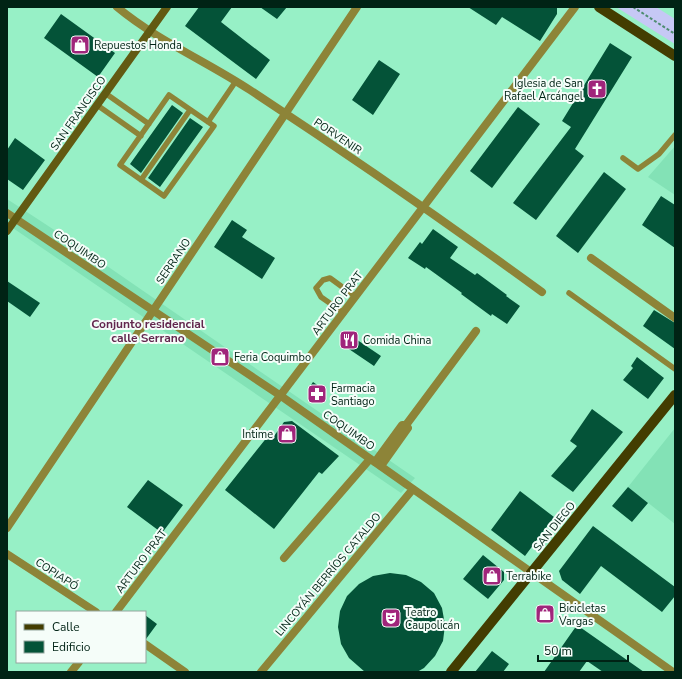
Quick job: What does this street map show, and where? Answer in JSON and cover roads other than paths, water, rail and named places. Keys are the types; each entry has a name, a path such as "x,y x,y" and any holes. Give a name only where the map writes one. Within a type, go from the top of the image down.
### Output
{"main road":[{"name":"SAN FRANCISCO","path":"7,231 167,7"},
{"path":"599,7 675,56"},
{"name":"SAN DIEGO","path":"451,672 675,395"}],"street":[{"name":"PORVENIR","path":"117,7 150,32 236,81 286,114 423,207 542,292"},
{"name":"SERRANO","path":"7,528 357,7"},
{"name":"ARTURO PRAT","path":"117,611 575,7"},
{"name":"COQUIMBO","path":"7,213 281,396 673,672"},
{"path":"591,258 675,318"},
{"path":"284,558 375,462 402,425 406,425 476,331"},
{"name":"LINCOYÁN BERRÍOS CATALDO","path":"261,672 413,489"},
{"name":"COPIAPÓ","path":"7,554 94,611"},
{"path":"146,645 185,672"},
{"path":"71,672 77,663"}],"lane":[{"path":"208,122 236,81"},
{"path":"105,93 149,124"},
{"path":"169,95 208,122 214,126 164,196 120,165 169,95"},
{"path":"97,105 141,136"},
{"path":"141,180 190,110"},
{"path":"623,158 638,169 659,154 675,135"},
{"path":"344,313 321,297 316,288 320,283 330,278 356,297"},
{"path":"569,293 675,369"}],"place":[{"name":"Repuestos Honda","path":"80,45"},
{"name":"Iglesia de San Rafael Arcángel","path":"597,89"},
{"name":"Comida China","path":"349,340"},
{"name":"Feria Coquimbo","path":"220,357"},
{"name":"Farmacia Santiago","path":"317,394"},
{"name":"Intime","path":"287,434"},
{"name":"Terrabike","path":"492,576"},
{"name":"Bicicletas Vargas","path":"545,614"},
{"name":"Teatro Caupolicán","path":"391,618"}],"district":[{"name":"Conjunto residencial calle Serrano","path":"148,331"}]}
